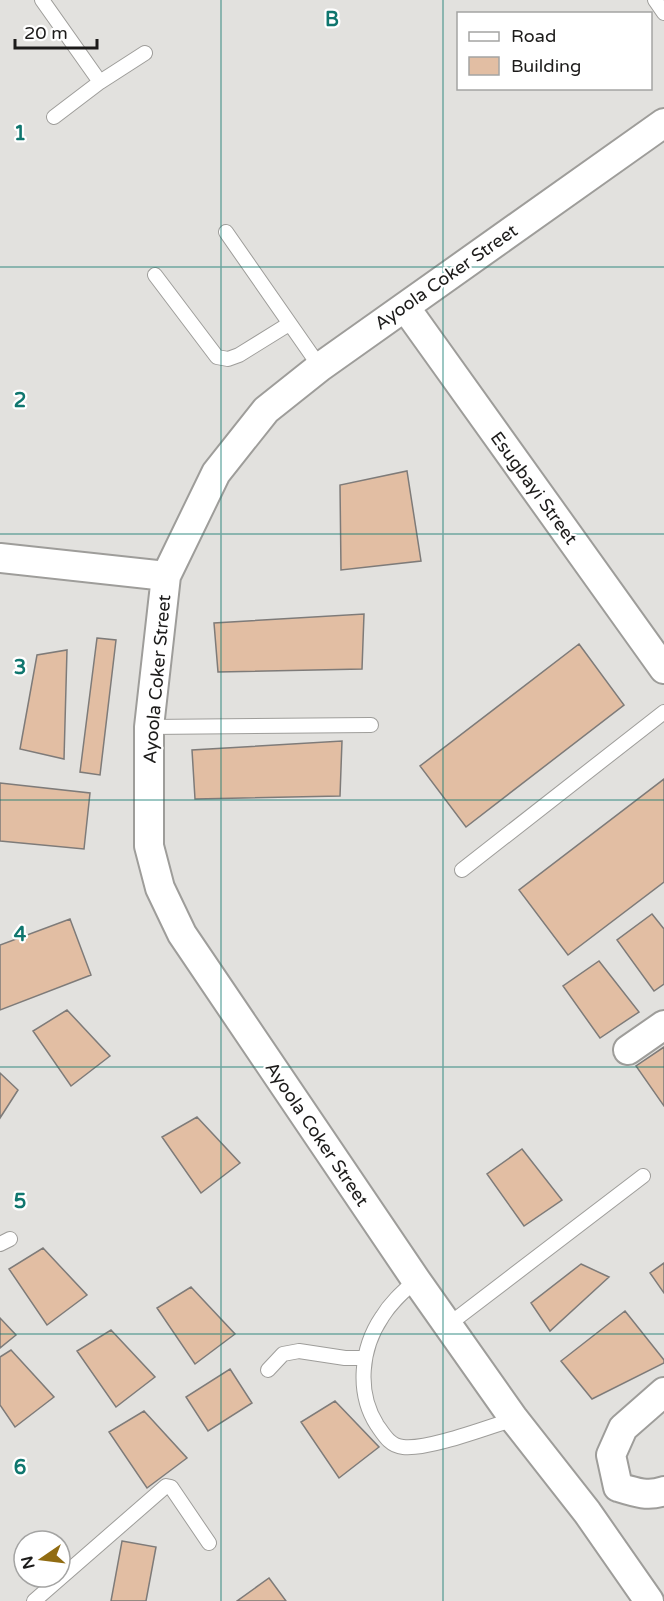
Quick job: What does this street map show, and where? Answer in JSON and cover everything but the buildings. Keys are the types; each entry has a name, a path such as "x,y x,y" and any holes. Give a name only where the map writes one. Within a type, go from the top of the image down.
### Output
{"street":[{"name":"Ayoola Coker Street","path":"649,1601 587,1512 513,1419 182,934 160,888 149,846 149,727 166,576 216,473 266,410 320,367 664,123"},
{"name":"Esugbayi Street","path":"405,307 664,669"},
{"path":"0,558 166,576"},
{"path":"628,1050 664,1025"},
{"path":"618,1487 611,1455 623,1428 664,1392"},
{"path":"618,1487 641,1494 656,1494 664,1491"},
{"path":"587,1512 618,1487"}],"lane":[{"path":"42,0 100,82"},
{"path":"655,0 664,13"},
{"path":"54,117 100,82 145,53"},
{"path":"226,232 320,367"},
{"path":"155,275 217,357 228,359 239,354 289,324"},
{"path":"462,870 664,712"},
{"path":"149,727 371,725"},
{"path":"448,1324 643,1176"},
{"path":"416,1280 396,1299 381,1318 364,1358 363,1379 373,1418 387,1440 401,1448 419,1447 513,1419"},
{"path":"268,1370 283,1354 299,1351 345,1358 364,1358"},
{"path":"34,1601 166,1486 171,1487 209,1543"}]}
